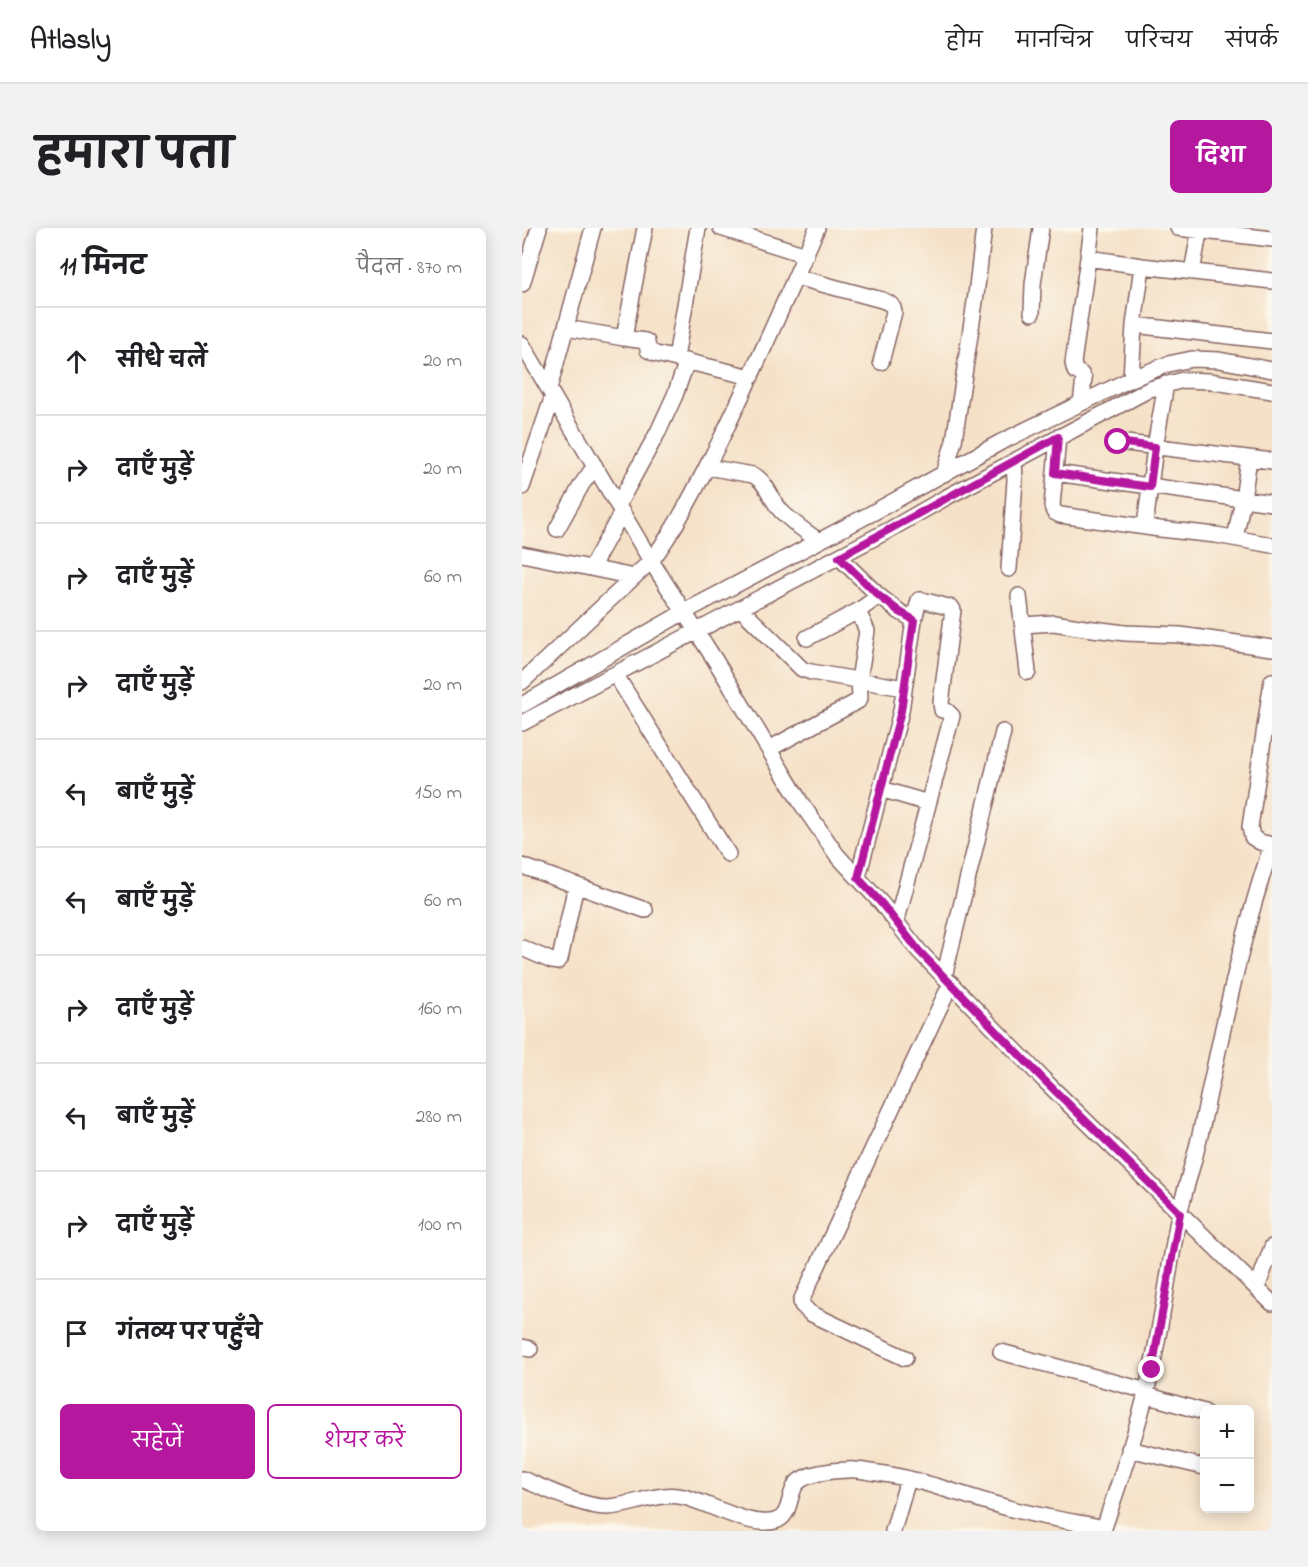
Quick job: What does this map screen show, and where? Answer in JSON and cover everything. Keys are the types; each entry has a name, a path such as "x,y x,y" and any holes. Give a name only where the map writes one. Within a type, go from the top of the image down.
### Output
{"street":[{"path":"522,284 539,228"},
{"path":"522,487 551,393 593,228"},
{"path":"624,338 645,228"},
{"path":"591,568 675,395 698,228"},
{"path":"720,228 806,255"},
{"path":"522,682 651,561 666,542 751,377 817,228"},
{"path":"944,474 954,441 984,228"},
{"path":"1032,313 1033,284 1041,228"},
{"path":"1080,403 1084,379 1075,371 1073,363 1092,228"},
{"path":"1178,228 1272,239"},
{"path":"1192,272 1200,230"},
{"path":"1088,258 1272,281"},
{"path":"1131,378 1134,325 1142,266"},
{"path":"796,277 891,304 894,312 881,362"},
{"path":"1134,325 1272,341"},
{"path":"566,328 645,341 651,352 751,377"},
{"path":"522,344 651,561 770,749 801,803 837,855 919,951 1044,1080 1272,1303"},
{"path":"522,705 690,622 741,609 839,557 944,474 1001,442 1131,378 1168,364 1192,359 1219,360 1272,370"},
{"path":"522,723 615,674 690,622 819,541 945,498 1150,389 1183,380 1209,381 1272,391"},
{"path":"1145,526 1166,384"},
{"path":"1058,437 1052,506 1054,512 1060,515 1272,545"},
{"path":"1118,442 1272,461"},
{"path":"1235,538 1249,459"},
{"path":"1008,569 1015,480 1014,461"},
{"path":"557,528 595,466"},
{"path":"706,467 760,478 772,500 782,512 819,541"},
{"path":"1055,473 1272,503"},
{"path":"522,554 634,577"},
{"path":"839,557 879,596 914,620"},
{"path":"807,638 858,611 879,596"},
{"path":"1019,596 1028,672"},
{"path":"858,878 901,711 919,600 949,606 953,610 940,704 942,710 952,716 897,923"},
{"path":"741,609 802,669 904,688"},
{"path":"770,749 860,698 859,680 867,631 858,611"},
{"path":"1023,625 1054,623 1125,633 1180,635 1272,648"},
{"path":"615,674 728,854"},
{"path":"522,1479 588,1504 605,1507 655,1497 685,1497 752,1521 784,1525 795,1485 801,1479 849,1469 908,1479 1004,1507 1103,1529 1146,1393 1156,1351 1180,1213 1233,980 1258,885 1272,845 1252,837 1250,827 1272,685"},
{"path":"905,1358 810,1313 802,1305 801,1300 947,980 1003,732"},
{"path":"881,789 928,803"},
{"path":"522,866 645,910"},
{"path":"522,948 552,961 557,962 560,959 576,885"},
{"path":"1257,1288 1272,1246"},
{"path":"1001,1352 1200,1411"},
{"path":"1130,1449 1200,1466"},
{"path":"893,1531 908,1479"}],"route":[{"path":"1118,442 1155,447 1150,487 1055,473 1058,437 839,557 879,596 914,620 901,711 858,878 919,951 1044,1080 1180,1213 1152,1370"}]}
